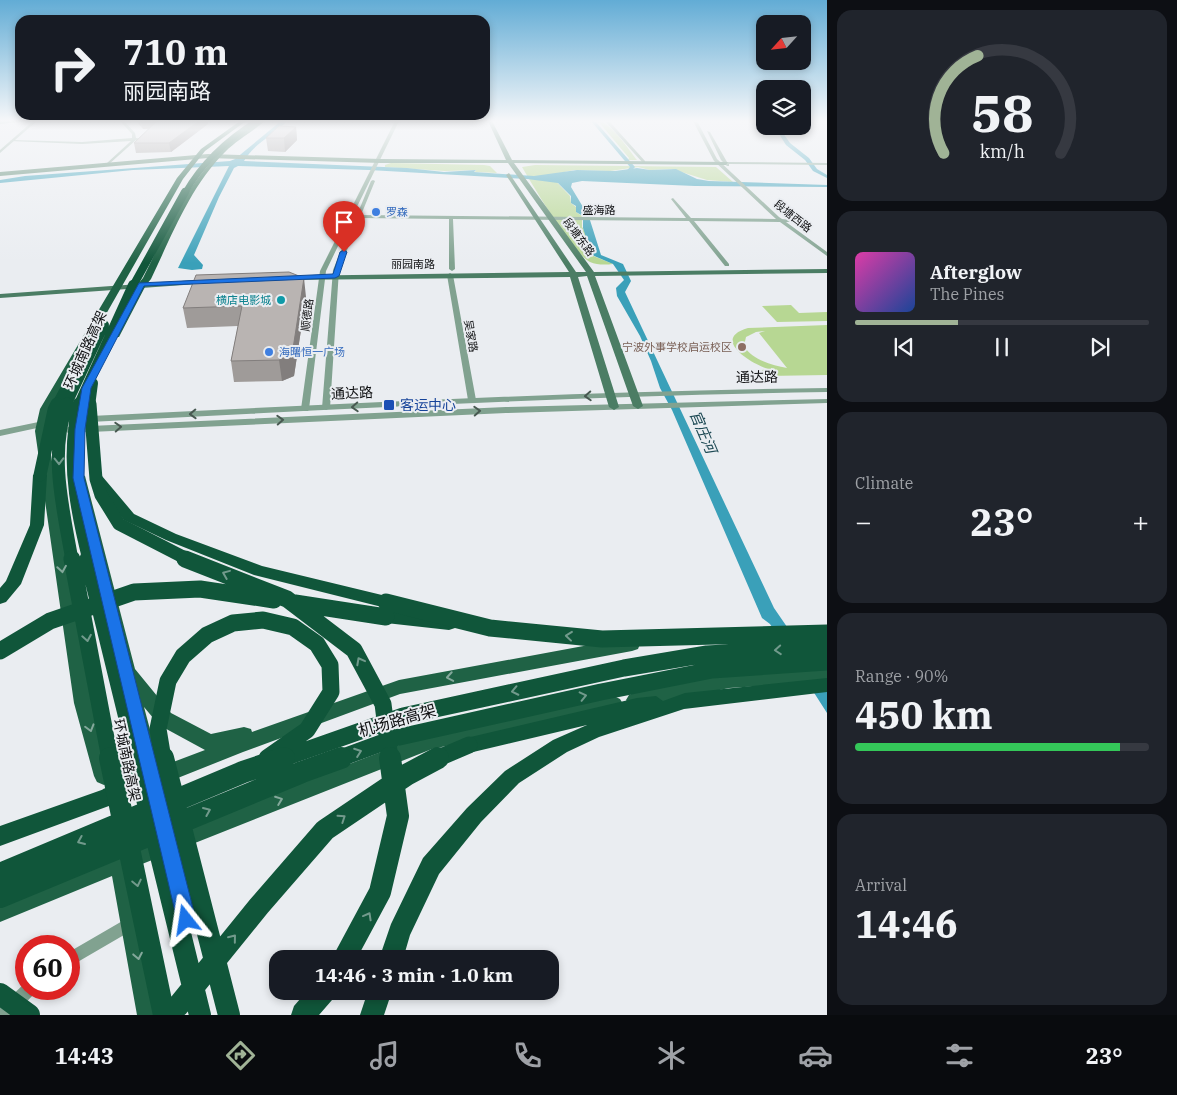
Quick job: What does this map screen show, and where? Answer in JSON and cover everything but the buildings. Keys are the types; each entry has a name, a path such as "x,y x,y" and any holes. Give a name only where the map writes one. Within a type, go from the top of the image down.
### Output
{"highway":[{"name":"环城南路高架","path":"194,168 183,184 120,292 89,367 77,408 73,439 73,477 79,521 200,1015"},
{"name":"环城南路高架","path":"166,1015 96,693 59,484 58,440 66,406 191,182 202,168"},
{"path":"89,367 96,479 102,495 119,524 179,556 287,599 354,650 383,704 398,816 380,892 349,950"},
{"path":"0,608 13,584 37,525 40,476 54,410 63,391 89,367"},
{"path":"96,479 129,517 171,536 259,570 490,628"},
{"path":"0,598 13,584"},
{"path":"0,650 50,621 134,592 200,589 386,617 602,640 827,633"},
{"path":"229,1015 182,838 158,729 168,681 184,656 207,635 233,623 263,620 294,627 317,644 330,665 332,692 307,730 285,747 243,772"},
{"name":"机场路高架","path":"0,874 243,772 403,716 624,668 707,654 827,647"},
{"name":"机场路高架","path":"0,897 302,772 396,738 592,694 712,670 827,662"},
{"path":"166,1015 178,1006 259,906 325,830 408,774 441,756 469,744 637,706 827,685"},
{"path":"394,950 399,932 431,866 474,815 512,777 560,746 594,731 686,701"},
{"path":"0,836 110,796"},
{"path":"0,994 29,1015"},
{"path":"303,1015 316,1000"},
{"path":"372,1015 377,1000"}],"main road":[{"path":"0,174 61,168"},
{"path":"149,1015 120,862 110,796 83,703 42,427 46,409 173,189 196,168"},
{"path":"200,168 192,188 144,281 86,388 81,424 78,478 153,779 167,844 211,1015"},
{"name":"段塘东路","path":"505,168 572,270 614,407"},
{"name":"段塘东路","path":"515,168 589,270 640,406"},
{"name":"丽园南路","path":"589,270 599,267 827,264"},
{"name":"丽园南路","path":"276,275 572,270 589,270 616,274 827,271"},
{"path":"0,289 215,278"},
{"path":"0,296 121,282"},
{"path":"0,846 110,796 296,724 399,687 687,634 827,626"},
{"path":"126,672 166,719 210,743 296,724"},
{"path":"0,910 431,741 729,681 827,675"}],"street":[{"name":"顺德路","path":"305,409 323,274 375,168"},
{"name":"顺德路","path":"326,408 336,273 376,168"},
{"name":"段塘西路","path":"724,168 739,182 752,188 788,221 827,247"},
{"path":"731,168 746,185"},
{"name":"段塘西路","path":"746,185 781,221 827,254"},
{"path":"673,199 727,265"},
{"name":"盛海路","path":"351,216 788,221"},
{"name":"吴家路","path":"451,218 451,272 472,400"},
{"name":"通达路","path":"0,434 42,427 81,424 472,400 692,392 827,390"},
{"name":"通达路","path":"81,424 827,401"},
{"name":"通达路","path":"0,440 42,427"},
{"path":"80,953 131,922"},
{"path":"3,1015 18,1000"}],"green space":[{"path":"406,168 492,168 497,173 475,172 476,170 445,171"},
{"path":"523,168 628,168 610,171 574,170 550,175 570,196 571,203 576,207 576,212 582,216 582,227 586,233 591,255 613,264 595,264 583,256 535,189"},
{"path":"643,168 718,168 733,182 707,180 672,169"},
{"path":"791,305 799,313 827,312 827,321 777,322 762,306"},
{"path":"827,325 827,375 767,376 762,370 768,369 745,357 733,344 733,338 737,333 748,328","holes":["765,331 759,333 787,368 763,361 748,351 744,346 746,337 756,332"]}],"water":[{"path":"129,168 172,168 133,170 0,183 0,180 25,176"},
{"path":"228,168 234,168 219,197 194,255 203,265 202,269 178,268"},
{"path":"316,168 410,168 444,172 476,170 474,172 534,176 577,170 676,169 697,179 709,181 827,185 827,187 695,186 582,181 572,183 571,187 589,217 601,255 623,264 631,281 625,292 774,608 827,685 827,713 770,624 762,618 672,410 660,388 640,336 617,296 616,288 624,280 613,264 592,255 583,228 583,216 576,212 576,206 571,203 571,196 558,183 527,179"}],"waterway":[{"path":"623,177 632,168"},
{"path":"814,168 827,177"}],"place":[{"name":"罗森","path":"376,212"},
{"name":"横店电影城","path":"281,300"},
{"name":"宁波外事学校启运校区","path":"742,347"},
{"name":"海曙恒一广场","path":"269,352"},
{"name":"客运中心","path":"389,405"}],"route":[{"path":"186,920 149,761 78,478 80,429 86,388 142,284 335,276 344,252"}],"water label":[{"name":"官庄河","path":"703,432"}]}
